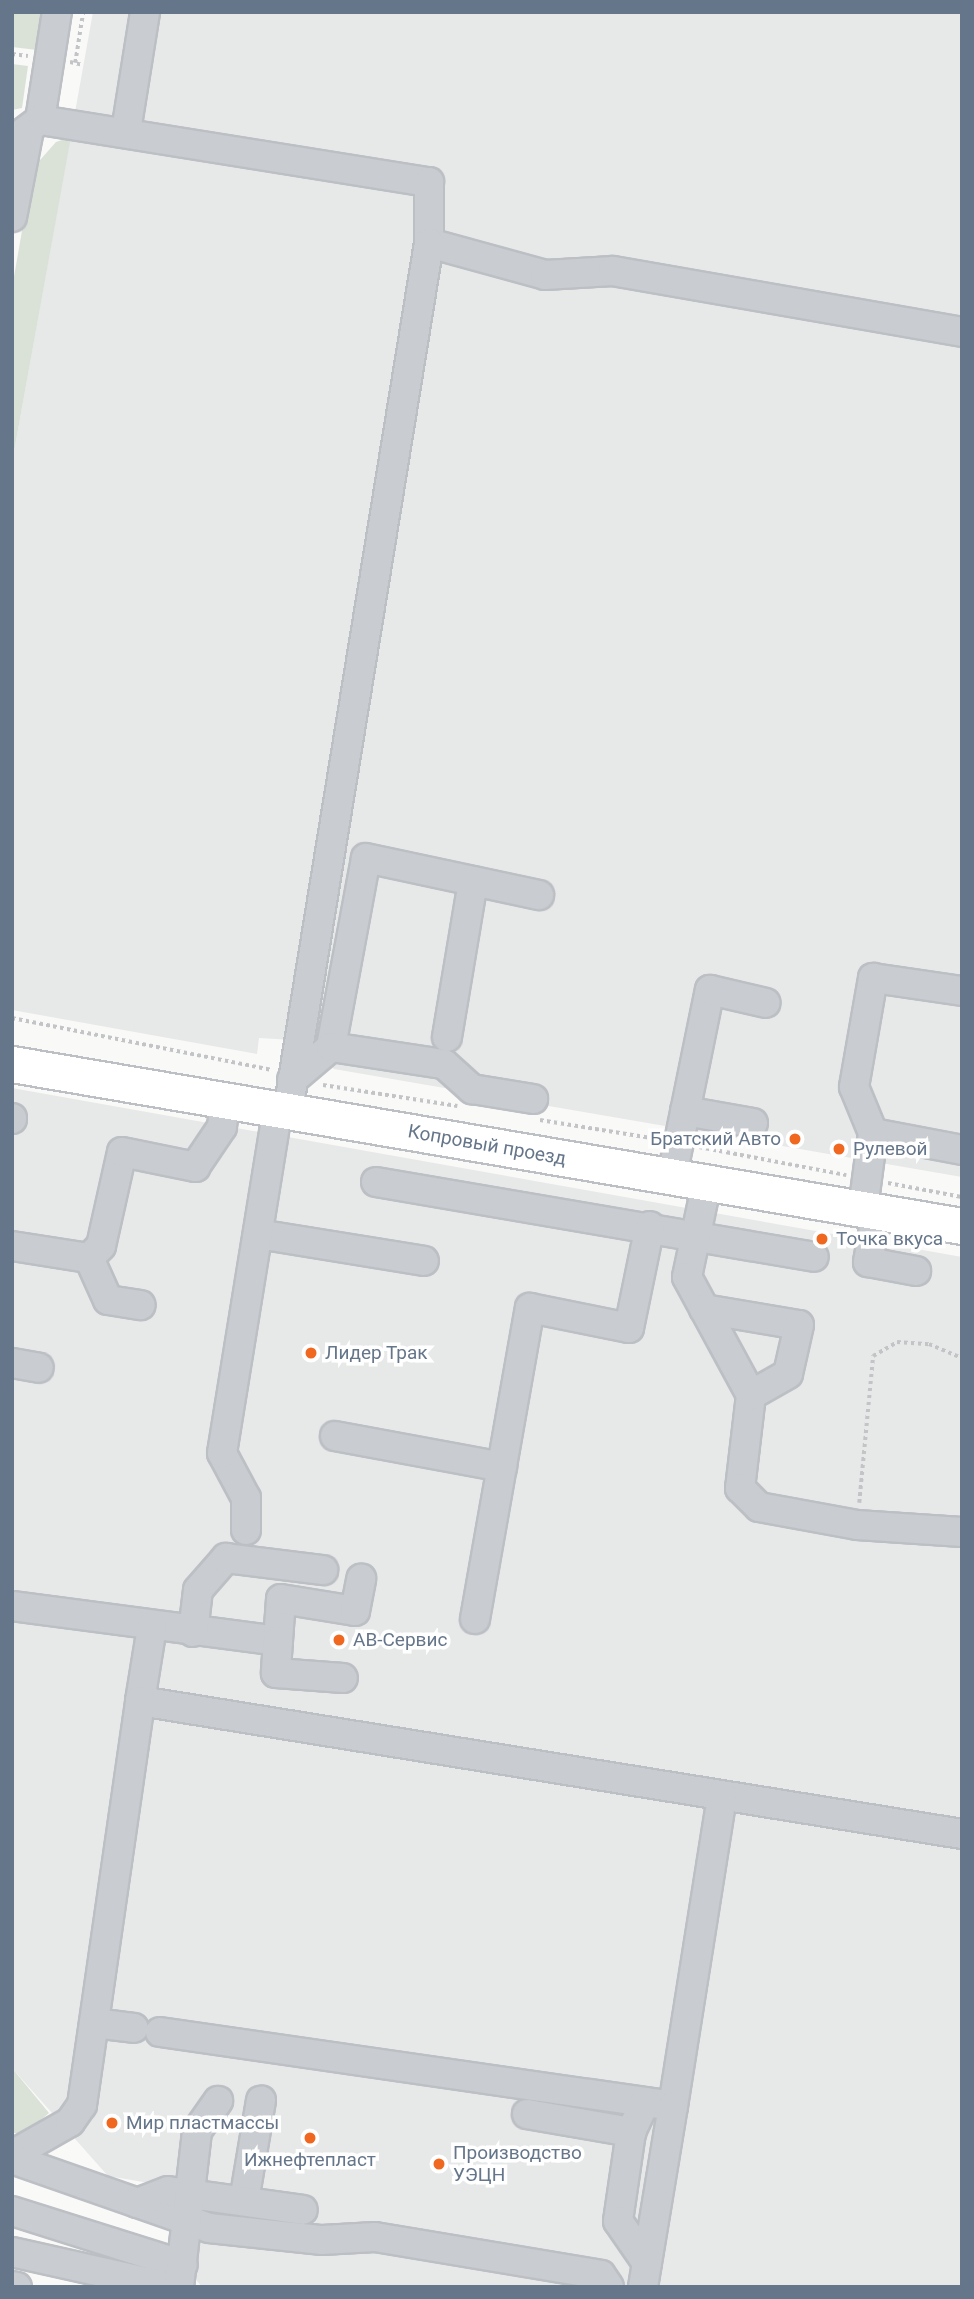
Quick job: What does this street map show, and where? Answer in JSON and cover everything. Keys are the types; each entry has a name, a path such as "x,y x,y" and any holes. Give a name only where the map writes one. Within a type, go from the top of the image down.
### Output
{"main road":[{"name":"Копровый проезд","path":"12,1064 225,1100 286,1100 676,1159 707,1182 869,1200 962,1226"}],"lane":[{"path":"12,217 27,132 57,12"},
{"path":"125,131 145,12"},
{"path":"27,132 125,131 429,182 429,243 286,1100 258,1234 222,1452 246,1498 246,1530"},
{"path":"429,243 545,275 613,271 962,332"},
{"path":"286,1100 331,1047 366,858 539,895"},
{"path":"447,1037 473,881"},
{"path":"916,1272 868,1262 873,1133 854,1087 873,978 962,991"},
{"path":"676,1159 710,990 766,1003"},
{"path":"331,1047 444,1064 472,1089 538,1110"},
{"path":"89,1258 101,1246 122,1152 195,1167 222,1127 225,1100"},
{"path":"685,1111 753,1123"},
{"path":"873,1133 962,1150"},
{"path":"376,1182 696,1234 814,1257"},
{"path":"707,1182 687,1277 751,1395 740,1488 759,1507 857,1525 962,1532"},
{"path":"475,1619 530,1308 629,1328 649,1226"},
{"path":"258,1234 424,1261"},
{"path":"12,1246 89,1258"},
{"path":"89,1258 108,1300 141,1305"},
{"path":"704,1309 799,1325 788,1374 751,1395"},
{"path":"335,1436 502,1467"},
{"path":"193,1632 198,1590 226,1558 323,1570"},
{"path":"342,1678 276,1672 281,1599 355,1611 360,1579"},
{"path":"12,1606 278,1642"},
{"path":"12,2157 70,2122 82,2105 152,1626"},
{"path":"140,1701 962,1835"},
{"path":"645,2275 722,1796"},
{"path":"94,2022 673,2106"},
{"path":"244,2202 261,2100"},
{"path":"177,2279 197,2131 218,2101"},
{"path":"645,2102 631,2132 618,2221 645,2275"},
{"path":"527,2114 631,2132"},
{"path":"12,2157 136,2203 187,2207 322,2240 376,2237 601,2275 609,2287"},
{"path":"187,2207 244,2202 303,2210"},
{"path":"12,2211 177,2279"},
{"path":"12,2252 177,2279"}],"path":[{"path":"75,63 83,12"},
{"path":"538,1110 676,1159 869,1200 962,1197"},
{"path":"857,1525 873,1356 897,1342 929,1344 962,1358"}],"shaded area":[{"path":"12,12 43,12 37,50 12,47"},
{"path":"93,12 962,12 962,1177 334,1069 309,1041 259,1038 257,1054 12,1010 12,463"},
{"path":"12,64 28,66 22,108 12,110"},
{"path":"71,137 12,463 12,288 33,168 56,142"},
{"path":"12,1088 962,1257 962,2287 202,2287 192,2275 214,2194 108,2176 12,2068"},
{"path":"12,2068 49,2113 26,2133 12,2133"}],"place":[{"name":"Братский Авто","path":"795,1139"},
{"name":"Рулевой","path":"839,1149"},
{"name":"Точка вкуса","path":"822,1239"},
{"name":"Лидер Трак","path":"311,1353"},
{"name":"АВ-Сервис","path":"339,1640"},
{"name":"Мир пластмассы","path":"112,2123"},
{"name":"Ижнефтепласт","path":"310,2138"},
{"name":"Производство УЭЦН","path":"439,2164"}]}
